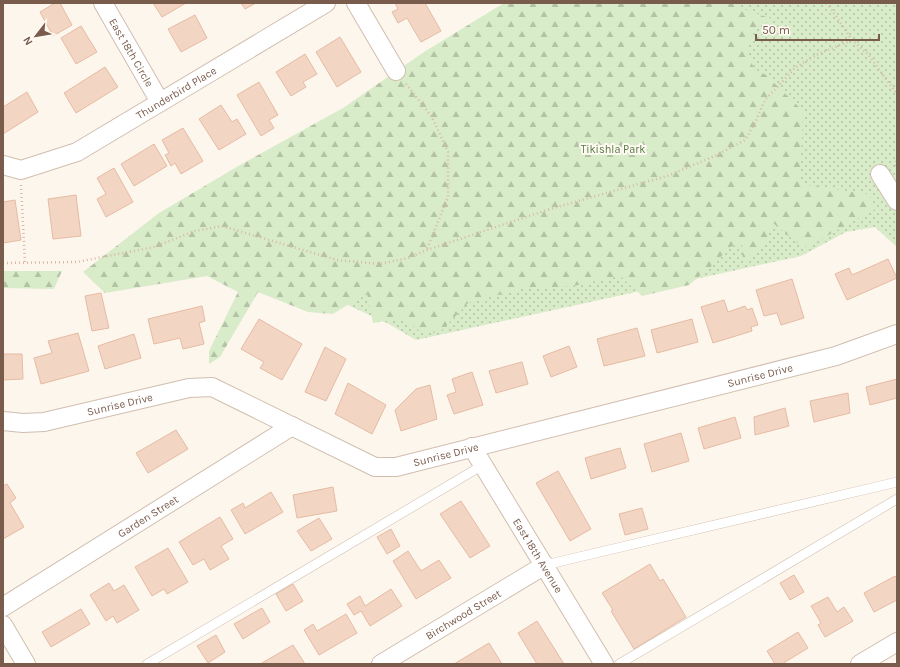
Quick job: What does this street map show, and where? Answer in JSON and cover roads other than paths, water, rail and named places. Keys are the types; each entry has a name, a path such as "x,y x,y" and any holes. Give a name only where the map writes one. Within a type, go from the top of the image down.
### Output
{"street":[{"name":"East 18th Circle","path":"103,3 160,102"},
{"name":"Thunderbird Place","path":"3,165 21,170 77,152 326,3"},
{"path":"356,3 396,72"},
{"path":"880,174 897,201"},
{"name":"Sunrise Drive","path":"3,421 23,423 44,422 189,388 212,387 375,467 396,467 836,356 897,334"},
{"name":"Garden Street","path":"3,607 292,426"},
{"name":"East 18th Avenue","path":"472,447 604,664"},
{"name":"Birchwood Street","path":"381,664 545,565"},
{"path":"3,625 26,664"},
{"path":"860,664 897,642"}],"lane":[{"path":"147,664 483,465"},
{"path":"545,565 897,482"},
{"path":"619,664 897,499"}],"park label":[{"name":"Tikishla Park","path":"613,149"}]}
